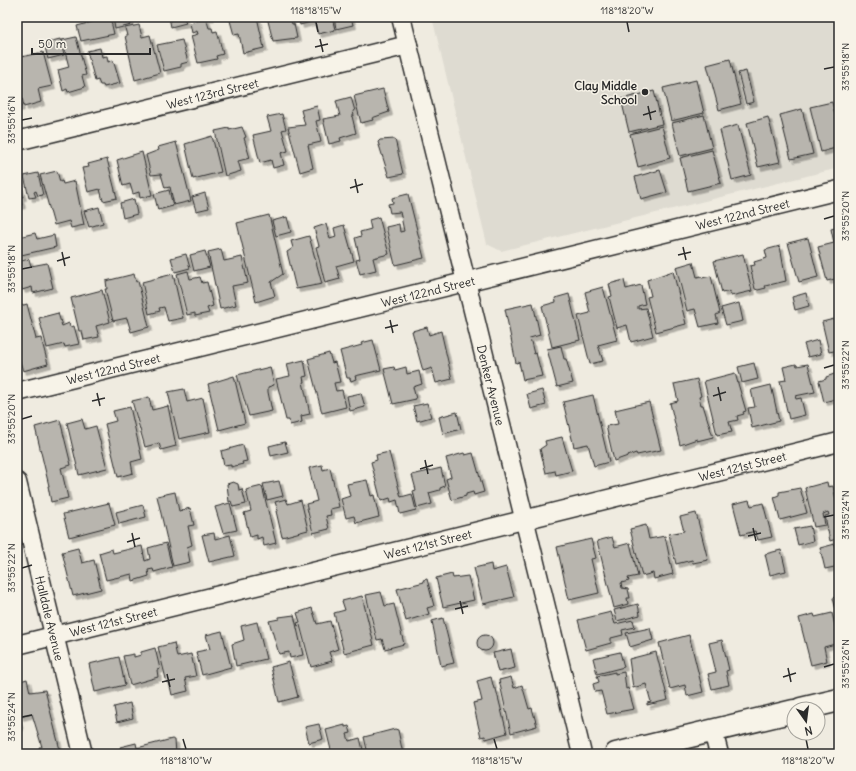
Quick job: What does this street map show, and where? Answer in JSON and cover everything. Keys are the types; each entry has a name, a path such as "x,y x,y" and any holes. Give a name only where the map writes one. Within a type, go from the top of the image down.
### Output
{"street":[{"name":"Denker Avenue","path":"401,17 582,754"},
{"name":"West 123rd Street","path":"17,141 408,45"},
{"name":"West 122nd Street","path":"17,392 839,190"},
{"name":"West 121st Street","path":"17,645 525,521 839,442"},
{"name":"Halldale Avenue","path":"17,482 83,754"},
{"path":"826,703 839,700"},
{"path":"616,754 786,713"},
{"path":"713,731 719,754"}],"shaded area":[{"name":"Clay Middle School","path":"432,17 839,17 839,168 501,251 487,244"}],"building":[{"path":"110,17 114,34 81,41 77,26"},
{"path":"113,17 130,17 131,25 115,29"},
{"path":"169,17 184,17 186,23 171,27"},
{"path":"199,17 211,17 206,18 209,28 212,28 213,32 217,31 223,54 216,56 217,59 198,63 191,36 198,34 197,31 192,33 190,23 199,20"},
{"path":"229,17 257,17 264,48 243,53 239,34 234,35"},
{"path":"267,17 290,17 292,24 294,24 297,38 273,41"},
{"path":"298,17 332,17 335,30 318,34 314,21 300,25"},
{"path":"334,17 351,17 353,25 336,29"},
{"path":"139,25 142,37 150,35 160,73 135,80 125,36 127,36 125,28"},
{"path":"76,37 86,75 82,76 85,87 68,92 67,89 63,91 58,70 69,67 62,40"},
{"path":"60,39 64,55 48,59 44,43"},
{"path":"182,40 188,62 181,64 181,67 164,71 157,45"},
{"path":"100,48 102,57 107,56 108,62 113,60 120,83 104,87 103,85 100,85 98,80 95,81 87,51"},
{"path":"43,52 52,86 38,89 41,102 24,107 17,73 17,58"},
{"path":"730,59 741,104 719,110 707,65"},
{"path":"746,71 754,102 746,104 738,73"},
{"path":"696,80 704,113 671,121 663,88"},
{"path":"383,89 389,112 372,118 373,120 361,123 354,96"},
{"path":"654,91 662,124 629,132 621,99"},
{"path":"17,93 21,107 17,108"},
{"path":"351,97 355,111 353,111 354,116 352,116 356,133 340,138 341,141 329,144 323,119 340,116 336,101"},
{"path":"832,102 839,130 839,147 821,152 810,107"},
{"path":"317,106 320,120 316,121 321,142 308,145 313,168 300,172 288,127 305,125 301,110"},
{"path":"802,109 813,154 791,159 780,115"},
{"path":"282,114 286,129 282,130 288,151 281,153 284,165 273,168 271,160 260,163 253,135 271,131 267,117"},
{"path":"704,115 712,148 680,156 672,123"},
{"path":"768,117 780,162 758,167 747,123"},
{"path":"738,125 751,175 732,180 720,130"},
{"path":"662,126 670,158 638,167 630,134"},
{"path":"242,127 246,137 244,138 250,158 238,161 241,171 225,176 215,131"},
{"path":"212,136 221,172 193,179 185,144"},
{"path":"395,139 403,174 389,177 378,142 380,140"},
{"path":"176,142 191,201 174,205 170,187 165,188 161,174 151,175 146,155 159,150 158,147"},
{"path":"712,150 721,183 688,191 680,158"},
{"path":"142,152 152,195 140,198 139,192 133,194 130,184 123,186 117,160"},
{"path":"107,159 117,198 103,201 100,189 88,192 82,168 89,167 88,164"},
{"path":"660,170 667,192 641,199 635,177"},
{"path":"57,171 60,182 62,181 63,184 75,181 84,225 71,228 69,221 54,225 40,175"},
{"path":"38,173 43,195 38,196 36,191 34,192 36,197 29,198 24,176"},
{"path":"17,175 23,197 20,197 22,205 17,206"},
{"path":"169,190 173,206 158,210 154,194"},
{"path":"205,193 209,208 196,211 192,197"},
{"path":"408,194 424,258 395,265 386,227 399,224 400,232 404,231 400,212 390,213 388,204 393,203 392,198"},
{"path":"134,199 137,214 123,218 120,203"},
{"path":"99,207 103,223 89,227 84,211"},
{"path":"269,215 283,274 271,282 275,296 256,302 237,223"},
{"path":"287,217 291,232 276,236 272,221"},
{"path":"379,217 389,254 373,258 376,270 360,274 356,260 360,259 355,238 361,236 360,232 371,229 369,220"},
{"path":"326,224 330,239 336,237 334,228 344,225 354,261 336,266 340,279 325,283 316,247 319,246 314,228"},
{"path":"839,227 839,278 827,281 818,247 834,243 831,229"},
{"path":"17,228 19,237 35,233 37,239 54,235 56,247 17,256"},
{"path":"309,236 322,284 296,289 287,252 293,248 291,241"},
{"path":"808,238 818,277 799,282 788,243"},
{"path":"780,246 786,281 765,286 766,288 758,290 755,289 750,266 755,265 754,262 767,258 765,250"},
{"path":"221,249 224,261 242,257 248,283 232,286 236,305 220,309 208,252"},
{"path":"205,251 210,267 194,271 190,255"},
{"path":"186,254 190,268 175,272 171,258"},
{"path":"743,254 752,291 731,296 730,291 722,293 714,261"},
{"path":"29,259 31,266 47,263 53,288 33,293 32,287 22,290 17,278 17,262"},
{"path":"693,262 697,277 701,276 702,278 711,276 720,313 716,315 718,323 700,327 695,309 687,311 676,267"},
{"path":"188,271 190,279 200,277 202,283 207,282 213,306 207,308 209,313 195,316 195,313 187,315 177,274"},
{"path":"673,271 686,324 656,332 647,297 651,296 647,280"},
{"path":"134,274 136,282 138,281 149,327 131,332 127,318 113,321 105,289 107,289 106,281"},
{"path":"173,274 183,318 168,321 164,307 159,308 160,311 149,314 142,282"},
{"path":"624,280 626,289 641,285 645,304 638,306 638,309 646,308 653,336 631,342 627,325 617,328 609,297 612,296 609,284"},
{"path":"603,287 617,340 598,345 603,361 590,364 578,316 590,313 585,292"},
{"path":"102,290 110,322 96,326 99,337 84,340 82,331 79,331 71,298"},
{"path":"806,293 809,306 795,310 792,297"},
{"path":"569,294 580,340 552,347 542,306 556,302 555,298"},
{"path":"533,303 540,335 530,338 534,354 536,353 542,376 523,380 519,362 516,363 505,309"},
{"path":"739,303 743,321 726,325 721,308"},
{"path":"27,304 36,339 41,338 48,364 23,371 17,352 17,307"},
{"path":"58,313 62,326 69,323 70,327 74,326 79,344 65,347 64,344 47,348 39,318"},
{"path":"834,319 839,341 839,350 829,352 822,322"},
{"path":"427,327 429,335 441,331 452,379 436,383 432,368 423,371 412,331"},
{"path":"373,340 381,370 355,376 356,379 351,381 350,378 347,378 340,351 362,345 361,343"},
{"path":"818,340 821,354 808,357 804,344"},
{"path":"561,346 573,383 557,387 547,349"},
{"path":"329,353 332,363 335,362 340,382 334,383 336,391 342,390 346,407 322,413 308,359"},
{"path":"304,360 307,376 303,377 303,382 310,414 301,416 302,422 290,425 289,420 286,420 276,379 290,376 287,364"},
{"path":"754,363 758,379 742,383 738,367"},
{"path":"796,364 797,366 808,364 815,392 795,396 796,399 801,398 805,415 789,419 780,381 786,380 783,367"},
{"path":"270,367 274,385 268,387 272,411 249,416 237,375"},
{"path":"394,367 395,370 406,367 407,374 419,371 422,384 413,387 416,399 393,404 384,369"},
{"path":"839,370 839,398 824,402 819,381 837,373 836,371"},
{"path":"735,373 746,411 743,412 744,414 737,416 738,420 729,422 732,432 717,435 704,381"},
{"path":"234,376 245,423 219,430 208,384"},
{"path":"697,379 701,396 699,397 701,405 703,405 713,437 697,441 697,439 680,445 670,403 678,401 674,384"},
{"path":"771,385 779,421 752,428 748,408 755,407 751,390"},
{"path":"184,389 187,402 203,398 210,432 179,439 168,392"},
{"path":"542,390 546,405 531,409 527,394"},
{"path":"361,393 365,407 350,411 347,396"},
{"path":"593,395 609,462 594,466 588,444 574,447 563,402"},
{"path":"149,397 152,410 168,406 176,446 161,450 159,443 145,447 132,401"},
{"path":"649,402 661,450 637,455 636,453 614,461 606,426 618,424 615,410"},
{"path":"427,403 431,417 417,421 413,406"},
{"path":"130,407 142,459 131,462 133,473 118,477 105,424 116,421 113,411"},
{"path":"457,412 461,429 443,434 439,417"},
{"path":"82,419 85,429 96,426 107,468 79,475 67,423"},
{"path":"60,420 71,465 61,468 68,498 51,502 49,486 35,427"},
{"path":"562,437 572,471 556,475 555,471 546,473 540,449 546,445 545,441"},
{"path":"285,442 288,452 271,456 269,446"},
{"path":"243,445 247,461 242,462 243,464 231,467 231,465 224,466 221,451"},
{"path":"389,452 401,497 412,494 416,510 400,514 397,500 391,502 390,498 381,501 371,462 377,460 376,455"},
{"path":"464,453 465,455 473,453 484,492 474,495 473,492 466,494 466,496 452,500 446,479 451,477 446,458"},
{"path":"322,465 323,470 330,468 339,507 330,509 331,515 326,516 329,529 313,533 306,504 317,501 309,468"},
{"path":"441,468 445,486 440,488 440,490 429,493 432,504 417,508 413,491 416,490 412,475"},
{"path":"367,480 371,496 374,495 379,517 356,523 354,516 346,518 341,499 350,496 347,484"},
{"path":"279,481 283,496 267,500 263,484"},
{"path":"233,482 238,484 239,490 242,489 246,504 233,507 231,501 229,502 227,484"},
{"path":"827,482 828,487 833,486 839,514 839,538 830,541 825,516 829,515 828,512 823,514 825,525 814,527 805,488"},
{"path":"262,486 276,543 264,546 262,537 257,539 257,535 250,537 244,513 251,511 246,490"},
{"path":"800,488 807,513 780,520 774,497 779,495 779,492"},
{"path":"175,492 179,511 190,508 194,525 188,526 192,545 187,547 190,562 173,566 157,496"},
{"path":"286,499 288,504 301,500 308,530 282,537 275,502"},
{"path":"749,500 751,506 763,503 772,537 758,540 755,531 741,535 733,504"},
{"path":"109,503 115,525 69,537 63,514"},
{"path":"230,503 237,530 223,533 215,507"},
{"path":"143,505 146,517 119,524 116,512"},
{"path":"696,513 708,560 693,563 692,560 676,564 669,534 684,531 680,517"},
{"path":"646,525 649,539 665,536 673,574 654,579 653,573 642,576 630,529"},
{"path":"810,526 813,541 798,545 794,529"},
{"path":"214,533 215,539 230,535 235,556 209,562 202,535"},
{"path":"612,537 615,547 630,543 638,576 628,578 629,581 621,583 622,588 628,589 630,598 627,598 628,604 614,608 597,541"},
{"path":"591,539 596,558 591,559 599,593 569,600 557,547"},
{"path":"166,543 172,567 154,572 153,569 148,570 149,576 133,581 132,574 106,580 99,553 112,549 113,553 142,546 145,561 150,559 148,548"},
{"path":"835,544 839,566 825,569 820,548"},
{"path":"78,548 82,563 94,560 101,589 73,596 62,552"},
{"path":"781,550 786,571 770,575 765,554"},
{"path":"491,564 492,571 506,567 514,597 483,604 474,568"},
{"path":"452,574 453,578 468,576 474,600 443,607 436,578"},
{"path":"427,579 434,606 427,608 429,614 406,621 397,589 424,582 423,580"},
{"path":"381,592 385,606 394,604 404,644 385,649 382,639 377,640 366,595"},
{"path":"362,596 374,645 344,653 334,613 345,610 342,601"},
{"path":"839,596 839,623 833,598"},
{"path":"638,604 640,615 617,621 614,610"},
{"path":"312,608 317,624 330,621 338,649 329,652 332,661 311,667 300,625 298,626 297,623 300,622 297,613"},
{"path":"611,612 615,624 633,620 635,627 622,630 623,635 611,638 611,643 586,650 578,620"},
{"path":"832,613 839,643 824,647 827,661 811,665 799,618 814,614 815,617"},
{"path":"294,615 303,655 290,658 289,652 279,654 269,621 279,619 279,617"},
{"path":"443,618 454,663 441,666 432,621"},
{"path":"257,622 266,659 236,666 232,644 244,640 241,626"},
{"path":"650,628 653,640 630,647 626,633"},
{"path":"222,631 231,667 202,675 196,652 210,649 206,635"},
{"path":"482,635 488,635 493,640 491,649 488,651 482,651 477,646 477,640"},
{"path":"689,635 703,692 687,696 685,685 670,689 659,643"},
{"path":"722,640 729,670 726,671 729,685 712,689 708,674 716,672 709,643"},
{"path":"174,643 177,657 191,654 196,676 185,678 188,691 172,695 169,682 167,683 158,647"},
{"path":"155,648 160,669 157,670 158,677 130,685 123,656 134,654 134,657 141,655 141,652"},
{"path":"511,649 515,668 498,672 493,653"},
{"path":"620,652 624,667 597,674 593,658"},
{"path":"656,652 668,700 647,705 647,703 651,702 646,684 633,688 629,659"},
{"path":"119,657 125,685 95,692 89,664"},
{"path":"289,662 298,697 279,702 271,667"},
{"path":"615,672 615,674 624,672 626,689 628,688 634,709 607,714 601,691 595,692 593,684 599,682 597,676"},
{"path":"491,677 494,689 496,689 507,733 486,739 485,736 481,737 473,703 482,701 477,681"},
{"path":"511,677 514,688 522,685 529,709 532,708 537,726 511,733 499,680"},
{"path":"27,679 30,692 45,690 61,754 41,754 39,747 42,747 32,714 20,717 17,705 17,682"},
{"path":"130,703 133,718 117,722 114,707"},
{"path":"17,716 20,727 17,728"},
{"path":"319,724 323,739 309,743 305,727"},
{"path":"345,725 345,727 349,726 351,733 347,734 349,741 360,738 364,754 332,754 326,730"},
{"path":"395,729 398,730 403,754 368,754 364,737"},
{"path":"172,739 175,740 176,754 122,754 120,747 136,743 137,748"}],"place":[{"name":"Clay Middle School","path":"645,92"}]}
